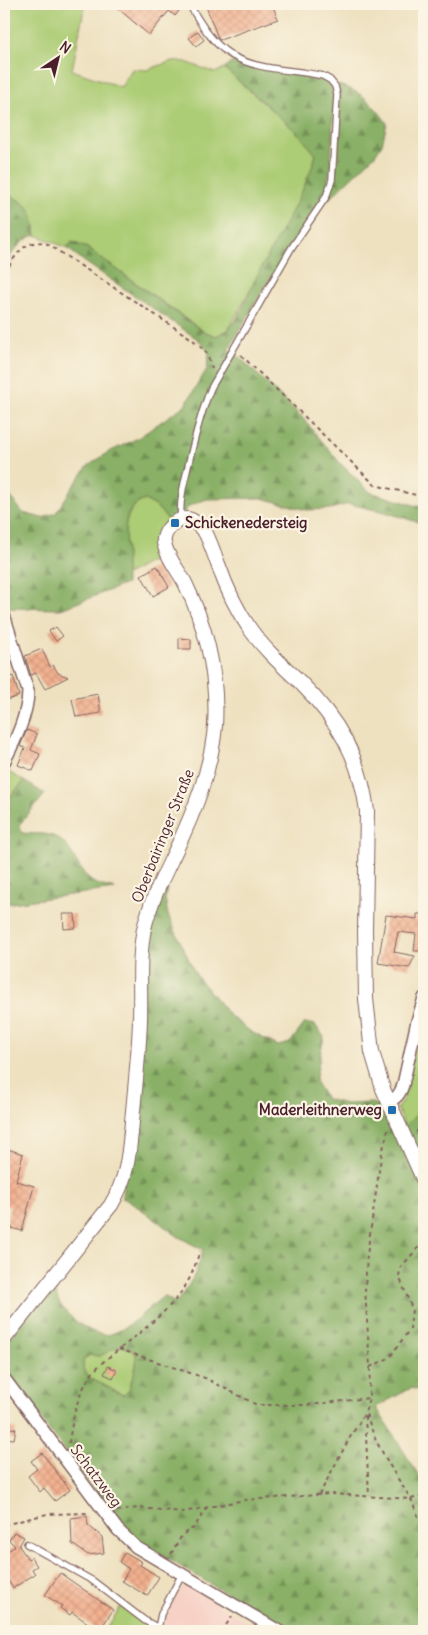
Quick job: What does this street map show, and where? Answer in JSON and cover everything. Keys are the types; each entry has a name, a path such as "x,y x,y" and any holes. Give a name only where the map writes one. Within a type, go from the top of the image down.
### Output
{"street":[{"path":"182,520 191,520 205,532 228,590 243,618 265,648 301,683 331,717 342,734 359,771 367,811 365,930 367,1016 376,1069 388,1102 424,1181"},
{"name":"Oberbairinger Straße","path":"4,1339 111,1205 120,1190 125,1175 136,1082 140,1020 140,962 144,928 153,899 202,790 214,728 214,682 207,638 192,598 163,540 169,528 182,520"},
{"path":"4,615 28,691 28,700 16,738 4,762"},
{"path":"388,1102 400,1094 424,998"},
{"name":"Schatzweg","path":"4,1378 63,1457 100,1512 127,1540 279,1631"}],"lane":[{"path":"182,520 180,507 195,433 202,410 216,379 292,247 326,197 332,180 335,159 337,95 335,86 323,76 259,65 231,55 220,47 209,34 190,4"},
{"path":"27,1544 93,1581 144,1620 158,1628 161,1614 182,1574"}],"path":[{"path":"4,274 20,251 30,242 46,243 192,339 206,352 216,379"},
{"path":"234,348 375,485 424,497"},
{"path":"319,1495 365,1413 369,1398 370,1367 365,1290 367,1255 381,1158 388,1130 395,1116"},
{"path":"370,1367 389,1358 410,1329 412,1309 398,1276 401,1267 424,1241"},
{"path":"63,1457 68,1449 74,1414 82,1389 91,1375 104,1360 158,1316 179,1295 187,1284 200,1251"},
{"path":"118,1349 205,1378 257,1405 308,1405 369,1398"},
{"path":"365,1413 369,1496"},
{"path":"365,1413 376,1441 411,1499 424,1530"},
{"path":"4,1525 46,1514 100,1512 138,1508 183,1512 245,1500 319,1495 411,1499 424,1496"},
{"path":"165,1564 181,1537 187,1531 194,1528 207,1506"},
{"path":"226,1625 232,1616"}],"shaded area":[{"path":"185,1586 263,1631 162,1631 167,1613"}],"green space":[{"path":"4,4 85,4 72,70 121,87 132,69 147,70 172,61 186,62 215,73 224,68 300,135 316,154 308,180 287,223 228,330 216,336 203,331 87,248 72,242 67,248 36,235 31,212 19,200 4,192"},
{"path":"236,60 324,80 332,87 334,98 331,163 327,187 321,200 281,260 228,350 235,353 300,415 340,463 370,492 424,508 424,524 385,512 349,504 330,509 307,510 262,498 207,499 189,506 184,512 174,515 168,520 156,506 145,500 132,508 126,520 126,584 61,609 5,608 4,478 10,496 23,513 42,518 56,513 88,466 109,452 138,438 185,405 207,369 209,352 199,340 67,248 72,242 87,248 178,314 203,331 216,336 229,329 237,317 304,187 316,155 300,135 224,68"},
{"path":"339,85 361,95 377,110 387,123 382,144 375,155 328,200 338,158"},
{"path":"4,192 19,200 31,212 36,235 21,243 4,266"},
{"path":"145,500 156,506 168,520 158,536 163,555 126,575 125,532 127,521 130,512 136,505"},
{"path":"5,770 24,781 4,804 4,772"},
{"path":"24,781 45,794 19,825 22,833 47,834 57,838 68,848 89,879 115,889 4,904 4,804"},
{"path":"171,871 165,898 168,915 196,975 230,1016 251,1032 278,1046 290,1043 305,1023 315,1025 324,1037 315,1081 326,1099 346,1104 372,1103 387,1109 405,1126 417,1114 421,1092 424,1088 424,1392 411,1388 376,1407 424,1484 424,1631 290,1631 144,1545 120,1525 4,1369 4,1347 7,1341 61,1274 57,1294 60,1303 71,1317 87,1329 104,1335 125,1328 164,1296 175,1303 192,1279 201,1258 203,1250 179,1237 122,1197 150,923","holes":["122,1346 135,1352 136,1362 129,1390 124,1395 92,1380 86,1374 83,1365 84,1359 90,1355 100,1356"]},
{"path":"424,1006 424,1088 421,1092 417,1114 405,1126 397,1109 404,1097"},
{"path":"122,1346 135,1352 136,1357 136,1367 129,1390 124,1395 92,1380 86,1374 83,1365 84,1359 90,1355 100,1356 115,1347"},
{"path":"121,1606 152,1629 151,1631 105,1631"}],"building":[{"path":"113,4 184,4 175,16 169,11 149,35"},
{"path":"205,4 272,4 278,19 220,40"},
{"path":"198,31 204,40 196,46 189,38"},
{"path":"157,566 169,587 153,596 141,575"},
{"path":"56,627 63,636 56,641 49,631"},
{"path":"179,638 191,639 191,649 179,649"},
{"path":"42,649 50,667 53,665 58,673 68,677 45,689 36,673 31,675 25,656"},
{"path":"13,676 19,696 4,701 4,679"},
{"path":"98,694 101,713 76,717 72,699"},
{"path":"27,730 37,734 31,750 40,754 33,771 18,765 25,748 20,746"},
{"path":"63,914 75,914 76,928 64,929"},
{"path":"417,914 424,914 424,951 414,951 416,934 398,932 394,952 415,956 409,968 378,963 386,915 417,919"},
{"path":"4,1148 23,1154 16,1181 34,1186 22,1231 5,1226 10,1207 4,1204"},
{"path":"108,1366 117,1370 113,1378 104,1374"},
{"path":"4,1427 16,1429 14,1439 4,1438"},
{"path":"42,1453 70,1490 55,1501 44,1488 40,1492 28,1476 37,1469 31,1461"},
{"path":"87,1516 88,1525 102,1537 104,1553 88,1555 72,1544 71,1518"},
{"path":"14,1532 24,1537 19,1546 28,1559 31,1557 37,1566 32,1569 35,1574 13,1588 4,1575 6,1574 4,1570 4,1554 15,1546 9,1540"},
{"path":"125,1552 142,1562 140,1565 159,1577 147,1596 122,1581 129,1569 119,1562"},
{"path":"60,1573 113,1610 99,1631 72,1612 70,1615 60,1608 62,1606 45,1595"}],"place":[{"name":"Schickenedersteig","path":"175,523"},
{"name":"Maderleithnerweg","path":"392,1110"}]}
